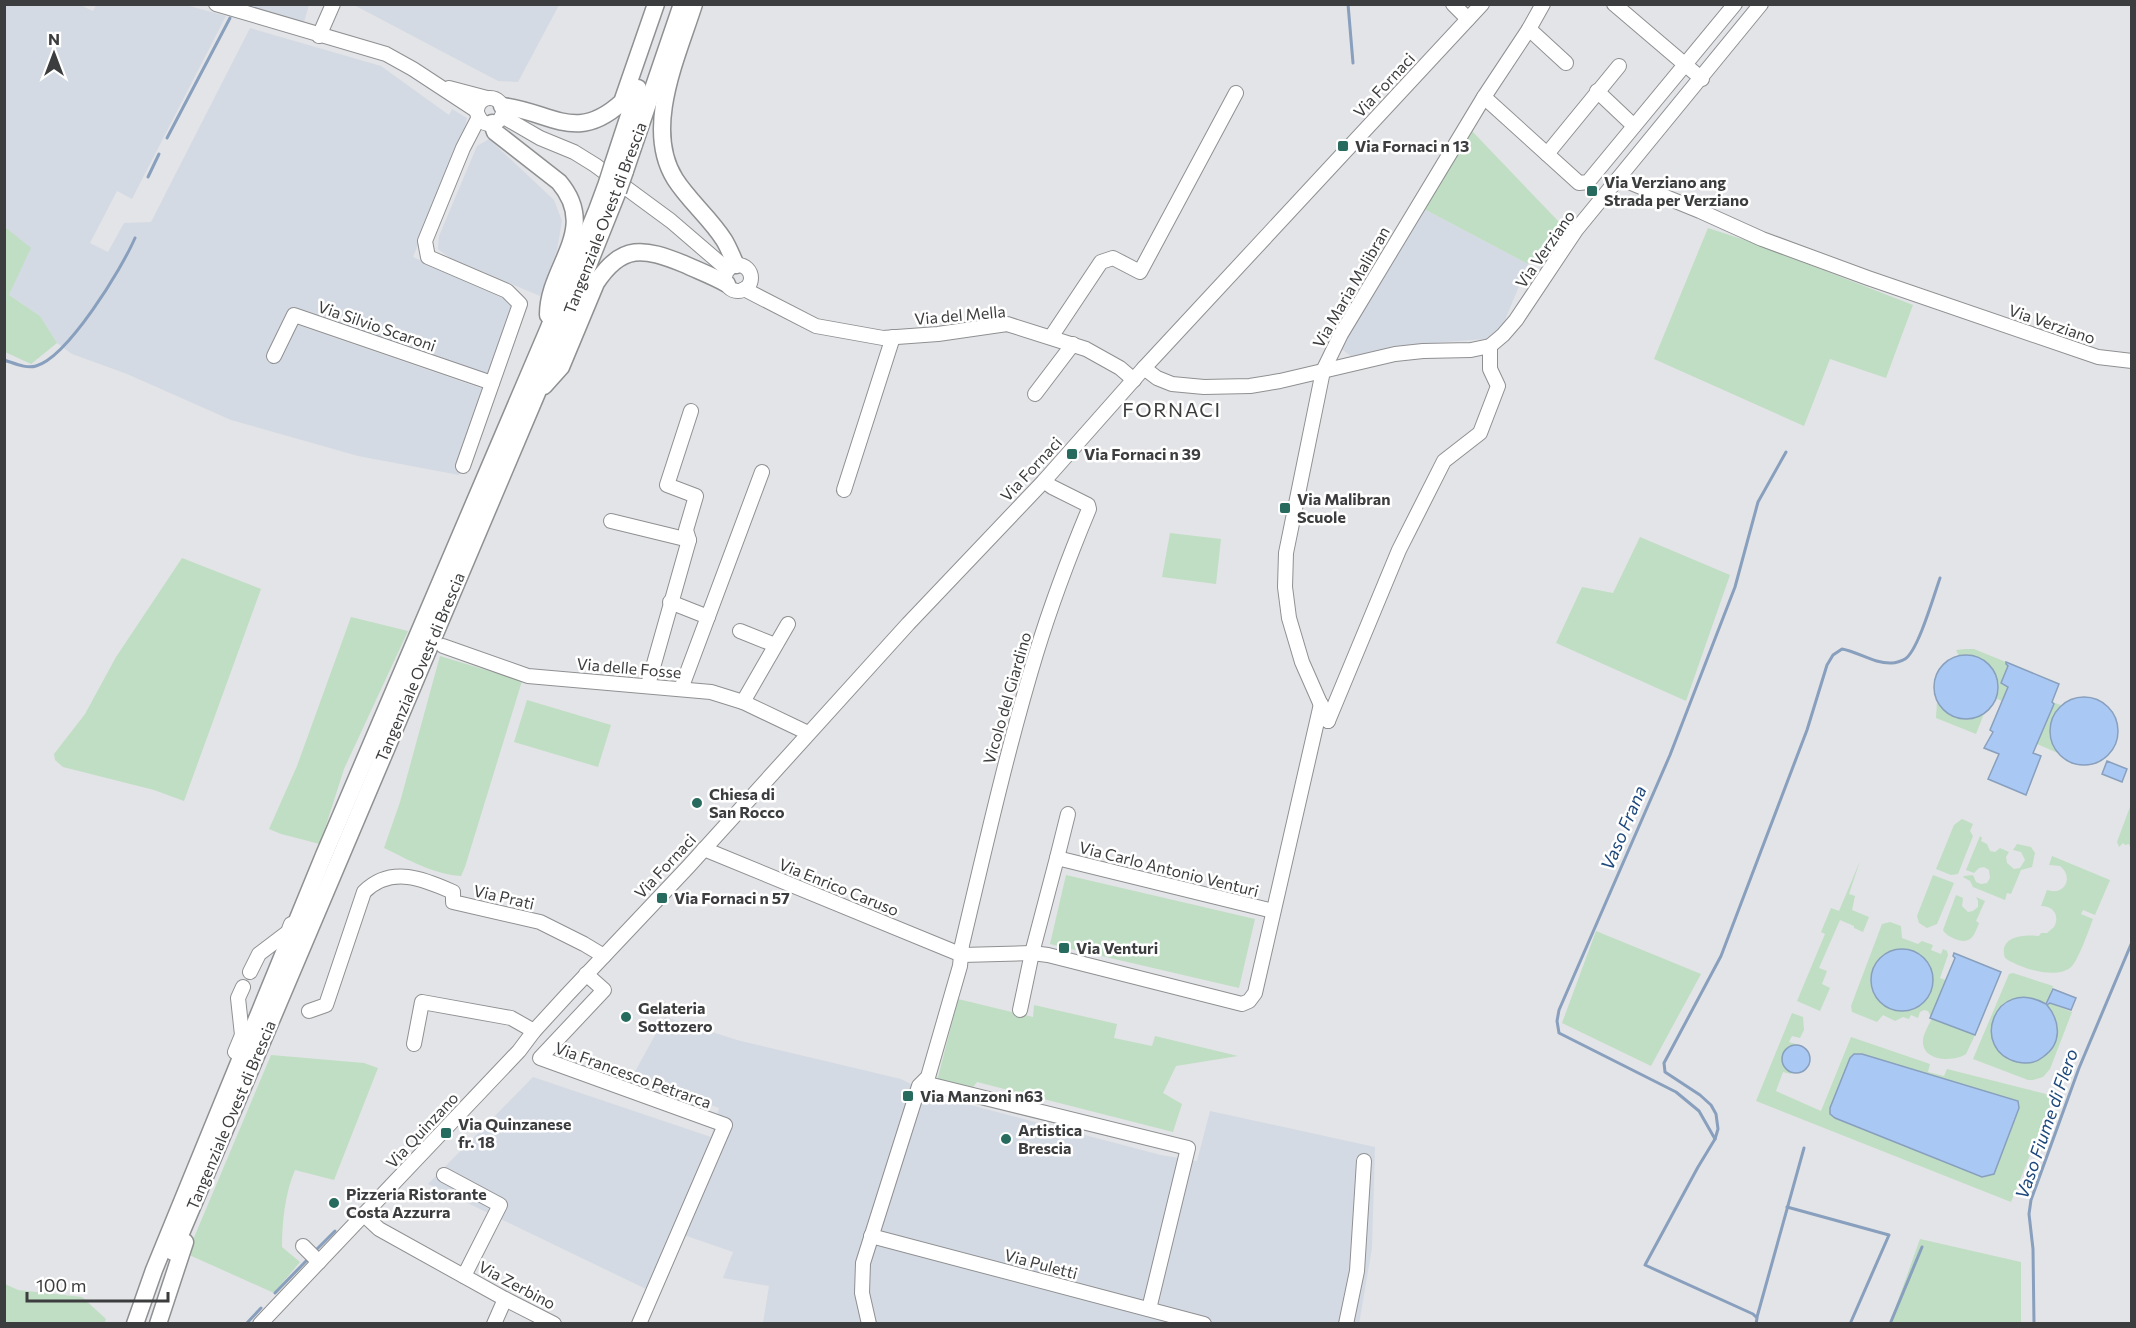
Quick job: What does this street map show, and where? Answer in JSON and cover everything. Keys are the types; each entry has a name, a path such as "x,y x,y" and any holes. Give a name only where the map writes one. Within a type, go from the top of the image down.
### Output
{"main road":[{"path":"548,330 550,293 573,239 574,210 567,192 559,182 495,132 489,114 522,109 562,123 574,124 599,120 622,102 656,4"},
{"name":"Tangenziale Ovest di Brescia","path":"619,168 666,4"},
{"name":"Tangenziale Ovest di Brescia","path":"141,1323 191,1214 336,864 537,393 682,4"},
{"path":"537,393 561,367 596,283 603,272 621,256 639,251 660,254 716,277 730,273 724,240 674,177 665,158 662,136 665,94 694,4"},
{"name":"Tangenziale Ovest di Brescia","path":"135,1323 154,1270 324,855 597,210 612,187"},
{"path":"158,1323 186,1240 191,1214"},
{"path":"127,1323 154,1270"}],"street":[{"name":"Via del Mella","path":"216,4 386,54 489,114 595,165 671,221 730,273 733,289 748,283"},
{"path":"320,36 333,4"},
{"path":"1453,4 1468,19"},
{"name":"Via Fornaci","path":"604,956 1482,4"},
{"name":"Via Maria Malibran","path":"1490,346 1490,369 1498,387 1480,433 1444,461 1399,550 1328,721 1302,662 1289,618 1285,587 1286,552 1323,371 1341,334 1543,4"},
{"path":"1614,4 1702,79"},
{"path":"1484,97 1579,183 1588,182 1735,4"},
{"path":"1619,178 1761,4"},
{"path":"1529,29 1566,63"},
{"path":"1546,154 1619,66"},
{"path":"1597,92 1634,126"},
{"path":"1051,337 1101,262 1113,258 1140,272 1236,93"},
{"path":"463,466 520,304 507,291 428,257 425,240 463,148 489,114"},
{"name":"Via Verziano","path":"1490,346 1516,320 1576,230 1619,178 1762,239 1868,278 2098,357 2132,361"},
{"name":"Via del Mella","path":"730,273 744,267 748,283 781,308 816,326 884,338 938,334 1007,324 1073,344 1096,354 1134,380"},
{"name":"Via Silvio Scaroni","path":"274,356 294,315 492,383"},
{"path":"844,490 893,337"},
{"path":"1035,394 1073,344"},
{"path":"1144,368 1157,378 1172,384 1204,387 1260,384 1395,354 1471,350 1490,346"},
{"path":"648,685 689,540 686,530 696,496 667,485 691,411"},
{"path":"681,689 762,472"},
{"name":"Vicolo del Giardino","path":"962,955 962,945 1000,786 1035,656 1049,612 1089,509 1089,505 1044,481"},
{"path":"611,521 689,540"},
{"path":"670,602 708,618"},
{"path":"743,702 788,624"},
{"path":"740,631 774,645"},
{"name":"Via delle Fosse","path":"443,646 528,676 711,692 743,702 808,734"},
{"name":"Via Carlo Antonio Venturi","path":"962,955 1032,953 1048,955 1242,1004 1249,1001 1255,993 1321,704"},
{"name":"Via Carlo Antonio Venturi","path":"1032,953 1068,813"},
{"name":"Via Enrico Caruso","path":"704,849 962,955"},
{"path":"250,972 259,954 288,932 310,876 324,855"},
{"name":"Via Carlo Antonio Venturi","path":"1057,858 1273,911"},
{"name":"Via Prati","path":"309,1011 326,1005 364,891 384,879 409,877 427,880 453,892 453,903 540,922 604,956"},
{"path":"1020,1010 1032,953"},
{"path":"868,1323 861,1277 871,1236 919,1086 928,1077 962,955"},
{"name":"Via Quinzano","path":"260,1323 519,1051 604,956"},
{"name":"Via Francesco Petrarca","path":"586,974 604,990 540,1058 725,1125 639,1323"},
{"path":"197,1166 202,1139 242,1035 238,998 243,987"},
{"path":"414,1044 422,1002 511,1018 534,1032"},
{"path":"924,1083 1188,1148 1149,1310"},
{"path":"1346,1323 1357,1271 1364,1161"},
{"name":"Via Zerbino","path":"444,1175 500,1205 465,1276"},
{"name":"Via Zerbino","path":"364,1215 379,1229 505,1299 554,1323"},
{"name":"Via Puletti","path":"871,1236 1204,1323"},
{"path":"303,1246 319,1262"},
{"path":"494,1323 505,1299"}],"shaded area":[{"path":"559,4 518,82 498,81 354,5"},
{"path":"4,5 80,5 93,11 96,5 186,5 226,16 132,199 117,191 90,243 108,252 124,223 151,222 250,28 381,66 449,115 452,109 467,118 463,136 413,257 513,303 490,376 295,308 271,356 295,324 486,390 459,475 358,456 231,420 127,374 72,354 57,343 40,316 9,295 30,249 5,227"},
{"path":"241,5 309,5 304,22"},
{"path":"489,139 554,200 562,221 557,250 540,296 450,258 438,249 439,236 477,146"},
{"path":"1424,209 1528,264 1501,330 1485,339 1393,346 1353,358 1338,346"},
{"path":"665,1017 737,1040 901,1079 929,1094 1161,1155 1197,1161 1210,1111 1375,1147 1372,1248 1359,1324 763,1323 769,1286 723,1278 733,1252 672,1231 646,1289 428,1184 533,1077 711,1137 719,1108 632,1077"}],"green space":[{"path":"1471,130 1560,223 1528,264 1424,209"},
{"path":"5,227 31,248 9,295 40,316 57,343 31,364 5,352"},
{"path":"1708,228 1751,242 1913,305 1886,378 1830,359 1804,426 1654,359"},
{"path":"1170,533 1221,539 1216,584 1162,577"},
{"path":"1640,537 1730,575 1686,701 1556,643 1582,587 1613,593"},
{"path":"182,558 261,589 184,801 154,790 63,767 55,760 54,754 85,714 116,657"},
{"path":"351,617 408,631 344,769 320,844 269,829 297,766"},
{"path":"1974,649 2006,662 2008,686 2002,701 1995,698 1995,681 1989,667 1977,658 1959,656 1956,650"},
{"path":"440,656 522,681 461,876 431,869 384,848 400,802"},
{"path":"527,700 611,725 598,767 514,742"},
{"path":"1937,701 1946,712 1958,717 1972,717 1985,711 1976,734 1936,718"},
{"path":"2052,702 2061,705 2053,717 2050,730 2052,742 2060,754 2037,744"},
{"path":"2131,804 2131,850 2129,844 2123,843 2119,847 2117,842"},
{"path":"1962,819 1973,824 1970,831 1973,836 1958,874 1951,875 1936,869 1954,825"},
{"path":"1980,836 1981,841 1987,844 1990,851 1995,852 2000,848 2009,852 2006,857 2007,863 2014,869 2020,868 2025,860 2021,852 2013,850 2017,844 2031,847 2035,853 2032,867 2021,870 2011,894 2007,893 2005,900 1973,887 1970,881 1963,877 1973,875 1976,882 1981,884 1987,883 1990,878 1989,870 1984,867 1974,873 1966,870"},
{"path":"2052,856 2110,880 2095,915 2083,910 2081,914 2093,919 2075,962 2066,970 2048,973 2011,962 2005,958 2004,951 2005,945 2014,938 2039,936 2054,927 2055,912 2046,906 2041,906 2047,890 2063,888 2067,880 2060,866 2049,865"},
{"path":"1860,861 1849,894 1855,896 1852,910 1869,917 1863,932 1840,920 1819,968 1827,971 1822,984 1830,988 1820,1011 1797,1001 1825,934 1821,932 1831,908 1839,911"},
{"path":"1066,875 1255,919 1239,988 1050,944"},
{"path":"1933,875 1954,883 1937,924 1927,928 1919,923 1917,916"},
{"path":"1956,895 1963,898 1962,906 1968,912 1978,907 1976,897 1985,901 1976,921 1979,923 1975,932 1965,941 1951,937 1943,930"},
{"path":"1890,922 1901,926 1902,938 1918,944 1922,941 1933,945 1931,950 1941,954 1943,949 1947,951 1948,955 1940,978 1946,980 1931,1017 1928,1011 1924,1010 1920,1012 1918,1018 1911,1015 1909,1019 1903,1017 1895,1021 1883,1015 1877,1022 1852,1012 1851,1006 1882,924"},
{"path":"1596,931 1701,974 1651,1066 1562,1023"},
{"path":"2013,973 2053,986 2047,1002 2072,1012 2050,1069 2043,1077 2033,1080 1973,1059 2009,974"},
{"path":"958,999 1033,1017 1034,1005 1117,1024 1114,1038 1152,1046 1155,1036 1238,1056 1176,1066 1163,1093 1182,1104 1173,1132 977,1082 970,1091 937,1081"},
{"path":"1792,1013 1803,1017 1804,1030 1800,1038 1792,1036 1789,1042 1799,1045 1787,1069 1792,1072 1791,1074 1783,1072 1776,1091 1821,1111 1851,1037 1930,1064 1928,1072 1944,1076 1947,1069 2054,1096 2011,1202 1756,1101"},
{"path":"1932,1018 1975,1035 1966,1054 1947,1059 1928,1053 1924,1048 1923,1038"},
{"path":"271,1055 364,1063 378,1068 334,1180 295,1170 285,1208 282,1247 300,1262 274,1293 187,1254"},
{"path":"1920,1239 2021,1262 2021,1323 1890,1323"},
{"path":"5,1284 18,1290 82,1297 106,1319 104,1324 5,1323"}],"water":[{"path":"1966,655 1984,661 1992,669 1998,687 1992,705 1984,713 1966,719 1948,713 1940,705 1934,687 1940,669 1948,661"},
{"path":"2006,662 2059,684 2052,702 2054,704 2033,753 2041,756 2026,795 1988,779 1999,754 1984,748 1993,732 1990,730 2008,687 2001,683 2008,666"},
{"path":"2084,697 2097,700 2108,707 2115,718 2118,731 2115,744 2108,755 2097,762 2084,765 2071,762 2060,755 2053,744 2050,731 2053,718 2060,707 2071,700"},
{"path":"2107,761 2127,769 2122,782 2102,774"},
{"path":"1896,949 1908,949 1924,958 1931,968 1933,980 1931,992 1924,1002 1908,1011 1896,1011 1885,1006 1876,997 1871,986 1871,974 1876,963 1885,954"},
{"path":"1954,953 2001,972 1975,1035 1930,1018 1955,958"},
{"path":"2053,989 2076,998 2071,1010 2050,1003 2047,1005 2057,1025 2054,1046 2037,1061 2027,1063 2017,1062 2002,1055 1994,1044 1991,1031 1994,1018 2001,1006 2013,999 2028,998 2046,1004"},
{"path":"1796,1045 1806,1049 1810,1059 1806,1069 1796,1073 1786,1069 1782,1059 1786,1049"},
{"path":"1854,1054 1862,1054 2018,1101 2019,1108 1994,1174 1982,1177 1830,1114 1830,1108 1850,1058"}],"waterway":[{"path":"1348,4 1353,63"},
{"path":"167,138 230,18"},
{"path":"148,177 159,154"},
{"path":"4,360 32,367 49,359 63,346 93,310 135,238"},
{"name":"Vaso Frana","path":"1715,1139 1699,1111 1676,1092 1559,1033 1557,1021 1559,1010 1670,755 1735,587 1758,502 1786,452"},
{"name":"Vaso Frana","path":"1756,1324 1757,1318 1753,1314 1645,1265 1715,1139 1718,1129 1716,1114 1711,1105 1665,1072 1664,1063 1721,956 1807,730 1827,665 1833,655 1842,649 1885,663 1895,663 1905,659 1920,634 1940,578"},
{"name":"Vaso Fiume di Flero","path":"2034,1324 2033,1249 2029,1214 2031,1200 2079,1068 2132,942"},
{"name":"Vaso Frana","path":"1757,1317 1804,1148"},
{"path":"1787,1207 1889,1235 1850,1324"},
{"path":"316,1250 335,1231"},
{"path":"1890,1324 1922,1247"},
{"path":"275,1293 307,1260"},
{"path":"246,1324 261,1308"}],"place":[{"name":"Via Fornaci n 13","path":"1343,146"},
{"name":"Via Verziano ang Strada per Verziano","path":"1592,191"},
{"name":"Via Fornaci n 39","path":"1072,454"},
{"name":"Via Malibran Scuole","path":"1285,508"},
{"name":"Chiesa di San Rocco","path":"697,803"},
{"name":"Via Fornaci n 57","path":"662,898"},
{"name":"Via Venturi","path":"1064,948"},
{"name":"Gelateria Sottozero","path":"626,1017"},
{"name":"Via Manzoni n63","path":"908,1096"},
{"name":"Via Quinzanese fr. 18","path":"446,1133"},
{"name":"Artistica Brescia","path":"1006,1139"},
{"name":"Pizzeria Ristorante Costa Azzurra","path":"334,1203"}],"district":[{"name":"FORNACI","path":"1172,410"}]}
